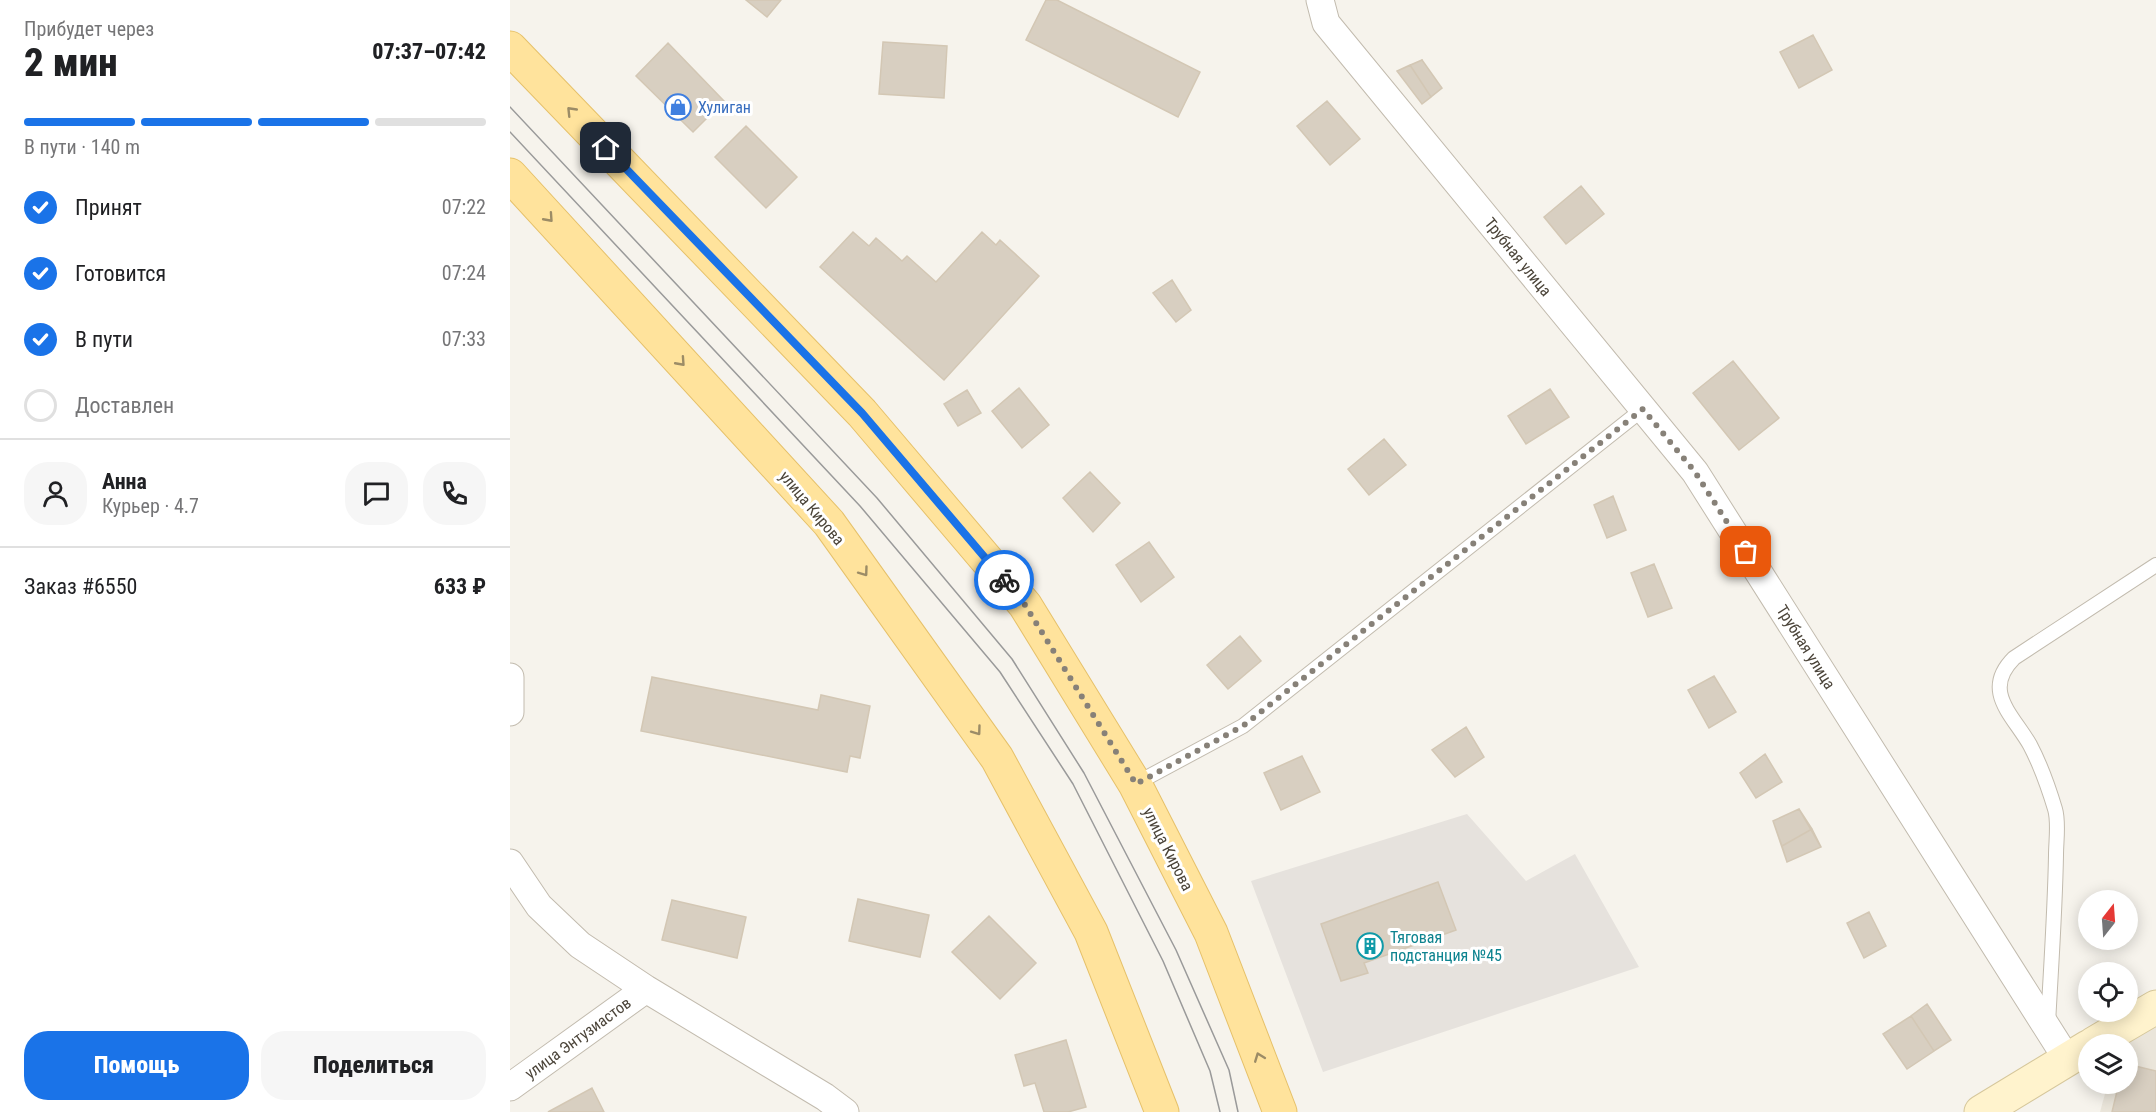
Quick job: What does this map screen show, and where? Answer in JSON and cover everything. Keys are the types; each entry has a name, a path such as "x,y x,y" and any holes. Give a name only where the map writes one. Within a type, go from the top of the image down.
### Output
{"main road":[{"name":"улица Кирова","path":"510,48 878,432 1025,605 1136,784 1211,933 1280,1112"},
{"name":"улица Кирова","path":"510,175 829,523 997,758 1091,932 1161,1112"}],"street":[{"name":"Трубная улица","path":"1320,0 1326,23 1695,472 2047,1029 2078,1047"},
{"path":"510,677 512,693 510,712"},
{"path":"510,864 539,906 580,945 646,989 825,1097 845,1112"},
{"name":"улица Энтузиастов","path":"510,1087 646,989"},
{"path":"2110,1034 2156,1007"},
{"path":"1981,1112 2078,1053"}],"lane":[{"path":"1136,784 1243,726 1643,409"},
{"path":"2047,1029 2055,902 2056,812 2031,747 2002,704 1999,691 2000,679 2005,667 2014,658 2156,565"}],"shaded area":[{"path":"1467,814 1526,881 1575,854 1639,967 1323,1072 1251,881"},
{"path":"2156,1022 2156,1112 2100,1112 2105,1094 2138,1094 2138,1034 2136,1034"}],"building":[{"path":"746,0 781,0 767,17"},
{"path":"1046,0 1057,0 1200,72 1178,117 1026,40"},
{"path":"1813,35 1832,70 1799,88 1780,52"},
{"path":"883,42 947,46 944,98 879,94"},
{"path":"668,43 724,101 693,132 636,76"},
{"path":"1422,60 1442,88 1431,97 1410,65"},
{"path":"1422,60 1442,88 1422,104 1397,71"},
{"path":"1410,65 1431,97 1422,104 1397,71"},
{"path":"1327,101 1360,139 1330,165 1297,126"},
{"path":"746,126 797,177 766,208 715,157"},
{"path":"1581,186 1604,214 1566,244 1544,217"},
{"path":"853,232 869,246 876,238 902,261 907,256 936,282 982,232 996,245 1000,240 1039,276 944,380 820,267"},
{"path":"1172,280 1191,310 1176,322 1153,293"},
{"path":"1733,361 1779,418 1739,450 1693,393"},
{"path":"1019,388 1049,425 1022,448 992,411"},
{"path":"1550,389 1569,417 1526,444 1508,416"},
{"path":"967,390 981,413 958,426 944,404"},
{"path":"1384,439 1406,465 1369,495 1348,469"},
{"path":"1090,472 1120,503 1093,532 1063,498"},
{"path":"1613,496 1626,530 1607,538 1594,505"},
{"path":"1149,542 1174,577 1141,602 1116,565"},
{"path":"1654,564 1672,608 1648,617 1631,573"},
{"path":"1240,636 1261,661 1228,689 1207,665"},
{"path":"1714,676 1736,712 1709,728 1688,690"},
{"path":"652,677 818,710 821,695 870,706 860,758 850,756 847,772 641,731"},
{"path":"1466,727 1484,757 1455,777 1432,750"},
{"path":"1765,754 1782,782 1756,798 1740,773"},
{"path":"1302,756 1320,792 1281,810 1264,773"},
{"path":"1799,809 1821,847 1787,862 1773,821"},
{"path":"1799,809 1812,829 1782,846 1773,821"},
{"path":"1812,829 1821,847 1787,862 1782,846"},
{"name":"Тяговая подстанция №45","path":"1438,882 1456,930 1364,963 1368,973 1341,981 1321,924"},
{"path":"858,899 929,915 920,957 849,941"},
{"path":"672,900 746,917 737,958 662,940"},
{"path":"1869,912 1886,946 1864,958 1847,923"},
{"path":"989,916 1036,963 1000,999 952,952"},
{"path":"1927,1004 1951,1040 1934,1051 1911,1016"},
{"path":"1911,1016 1934,1051 1907,1069 1883,1034"},
{"path":"1066,1040 1086,1107 1068,1112 1044,1112 1035,1083 1024,1086 1015,1055"},
{"path":"2138,1067 2156,1071 2156,1112 2112,1112 2116,1094 2138,1094"},
{"path":"592,1088 604,1112 548,1112"}],"tram line":[{"path":"510,107 877,498 1012,659 1084,773 1176,950 1229,1070 1238,1112"},
{"path":"510,132 860,506 1000,672 1073,784 1163,961 1210,1071 1220,1112"}],"way so far":[{"path":"1004,580 1025,605 1136,784 1243,726 1412,595 1643,409 1695,472 1746,552"}],"place":[{"name":"Хулиган","path":"678,107"},
{"name":"Тяговая подстанция №45","path":"1370,946"}],"route":[{"path":"606,148 862,413 1004,580"}]}
